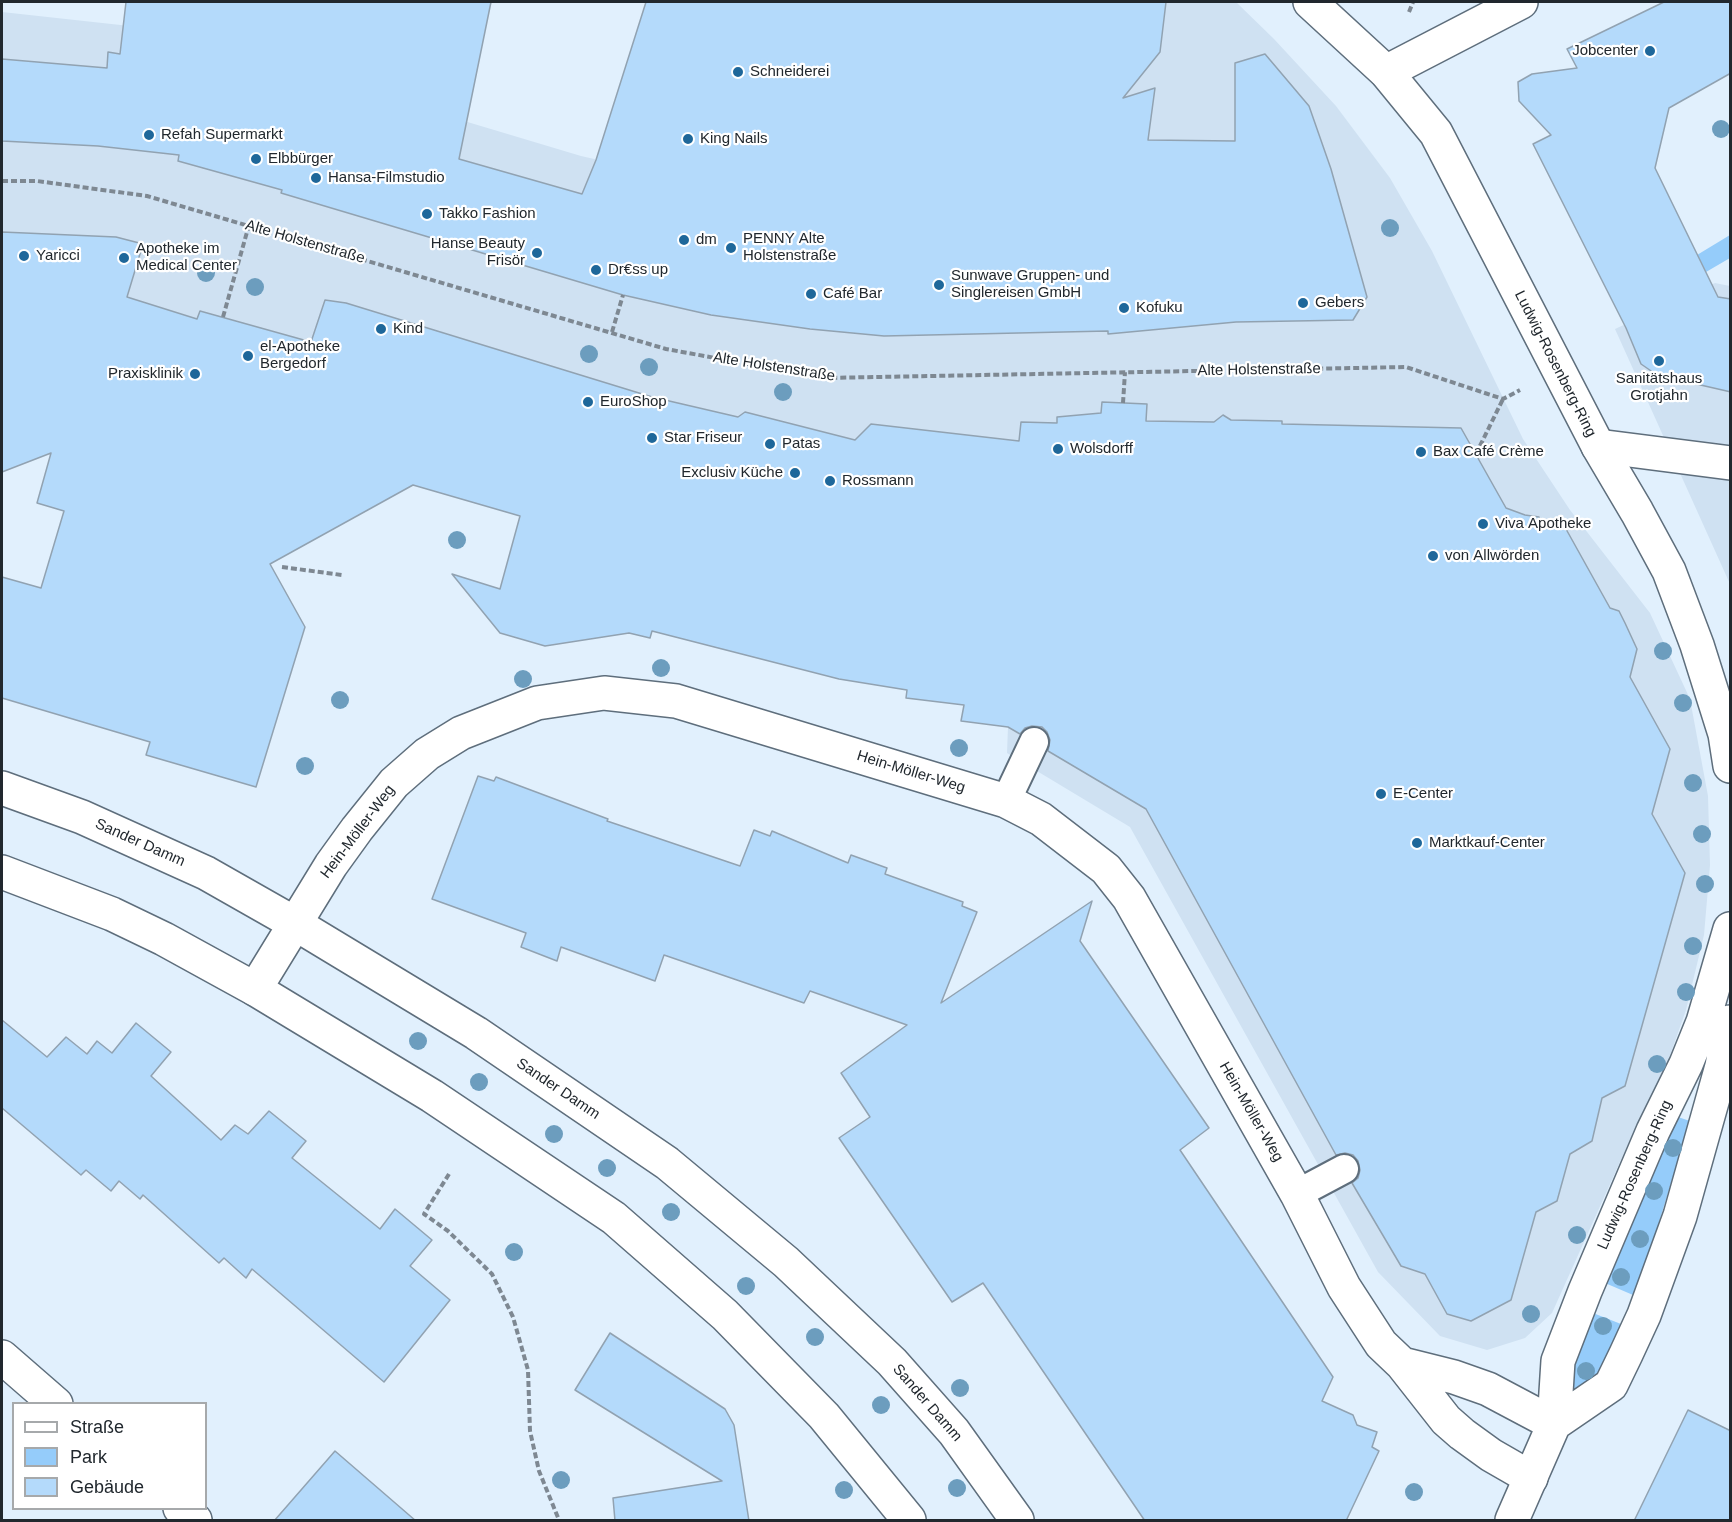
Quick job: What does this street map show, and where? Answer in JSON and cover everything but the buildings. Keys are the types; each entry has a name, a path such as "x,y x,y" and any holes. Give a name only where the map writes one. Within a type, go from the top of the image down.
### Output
{"street":[{"name":"Ludwig-Rosenberg-Ring","path":"1310,2 1386,72 1436,133 1598,446 1669,571 1697,645 1725,734 1731,766"},
{"path":"1386,72 1521,2"},
{"path":"1598,446 1731,463"},
{"name":"Hein-Möller-Weg","path":"255,989 294,923 338,856 394,783 427,754 461,733 537,703 603,693 676,701 1006,801 1041,819 1106,869 1129,898 1298,1194 1344,1287 1381,1344 1402,1364 1446,1420 1500,1461 1531,1478"},
{"name":"Sander Damm","path":"2,788 82,817 206,873 294,923 476,1033 667,1163 809,1283 892,1362 954,1432 1017,1521"},
{"path":"2,872 112,914 164,939 255,989 432,1096 614,1218 734,1323 824,1416 909,1521"},
{"name":"Ludwig-Rosenberg-Ring","path":"1512,1521 1554,1424 1558,1360 1653,1131 1686,1064 1703,1022 1731,929"},
{"path":"1402,1364 1454,1377 1488,1389 1554,1424 1611,1385 1644,1315 1680,1216 1722,1066 1731,1022"},
{"path":"2,1357 54,1402"},
{"path":"181,1510 195,1521"}],"lane":[{"path":"1006,801 1034,742"},
{"path":"1298,1194 1344,1169"}],"path":[{"name":"Alte Holstenstraße","path":"2,181 38,181 147,196 666,349 825,378 1406,367 1503,399"},
{"path":"223,317 249,225"},
{"path":"612,332 623,295"},
{"path":"1476,454 1503,399 1558,369"},
{"path":"1123,403 1125,372"},
{"path":"282,567 342,575"},
{"path":"449,1174 424,1214 448,1231 492,1274 513,1317 528,1370 530,1431 539,1471 559,1521"}],"shaded area":[{"path":"1057,2 1236,2 1336,106 1390,178 1432,251 1523,439 1570,510 1650,613 1690,699 1708,796 1710,865 1704,935 1686,1010 1668,1061 1552,1313 1525,1338 1487,1350 1440,1336 1378,1272 1130,827 1007,753 1013,596 24,353 2,362 2,12 157,29 581,156 744,193 1031,93"},
{"path":"1715,283 1730,286 1730,584 1615,329"}],"green space":[{"path":"1730,235 1730,258 1706,272 1697,255"},
{"path":"1675,1116 1690,1121 1656,1232 1633,1295 1605,1283"},
{"path":"1593,1313 1621,1324 1603,1366 1587,1386 1563,1396"}],"place":[{"name":"Jobcenter","path":"1650,51"},
{"name":"Schneiderei","path":"738,72"},
{"name":"Refah Supermarkt","path":"149,135"},
{"name":"King Nails","path":"688,139"},
{"name":"Elbbürger","path":"256,159"},
{"name":"Hansa-Filmstudio","path":"316,178"},
{"name":"Takko Fashion","path":"427,214"},
{"name":"dm","path":"684,240"},
{"name":"PENNY Alte Holstenstraße","path":"731,248"},
{"name":"Hanse Beauty Frisör","path":"537,253"},
{"name":"Yaricci","path":"24,256"},
{"name":"Apotheke im Medical Center","path":"124,258"},
{"name":"Dr€ss up","path":"596,270"},
{"name":"Sunwave Gruppen- und Singlereisen GmbH","path":"939,285"},
{"name":"Café Bar","path":"811,294"},
{"name":"Gebers","path":"1303,303"},
{"name":"Kofuku","path":"1124,308"},
{"name":"Kind","path":"381,329"},
{"name":"el-Apotheke Bergedorf","path":"248,356"},
{"name":"Sanitätshaus Grotjahn","path":"1659,361"},
{"name":"Praxisklinik","path":"195,374"},
{"name":"EuroShop","path":"588,402"},
{"name":"Star Friseur","path":"652,438"},
{"name":"Patas","path":"770,444"},
{"name":"Wolsdorff","path":"1058,449"},
{"name":"Bax Café Crème","path":"1421,452"},
{"name":"Exclusiv Küche","path":"795,473"},
{"name":"Rossmann","path":"830,481"},
{"name":"Viva Apotheke","path":"1483,524"},
{"name":"von Allwörden","path":"1433,556"},
{"name":"E-Center","path":"1381,794"},
{"name":"Marktkauf-Center","path":"1417,843"}]}
